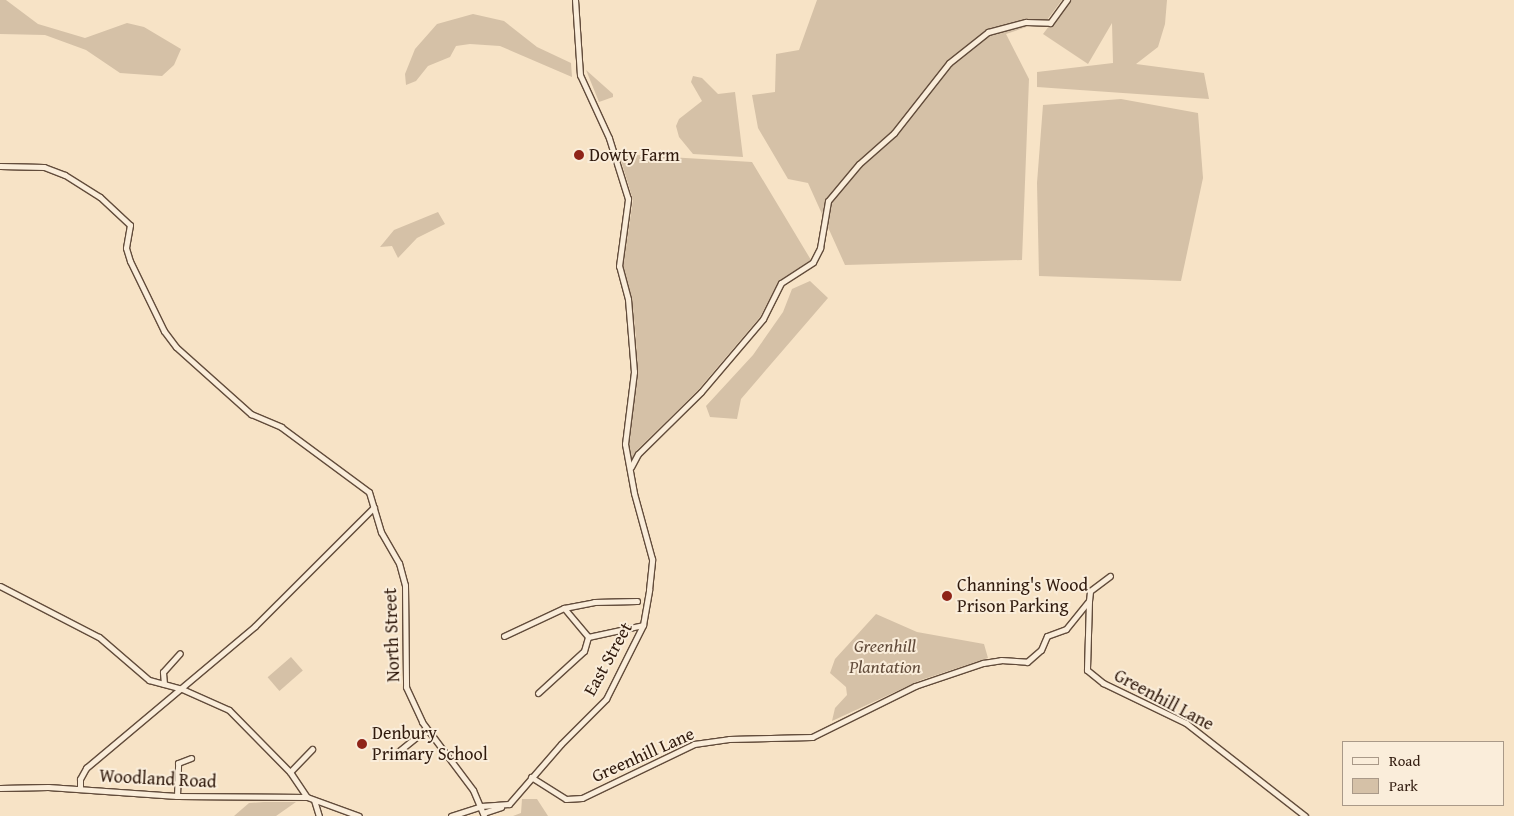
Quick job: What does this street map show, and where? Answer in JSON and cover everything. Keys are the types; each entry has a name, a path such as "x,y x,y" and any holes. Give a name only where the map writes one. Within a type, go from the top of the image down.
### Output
{"street":[{"name":"East Street","path":"509,804 531,777 606,699 643,626 652,559 634,493 625,444 634,372 633,336 619,266 628,199 610,138 580,75 574,0"},
{"path":"630,467 638,454 701,392 764,318 780,283 813,262 820,248 828,201 859,164 894,132 949,63 988,32 1026,22 1050,24 1067,0"},
{"name":"North Street","path":"0,166 44,167 65,175 100,197 130,225 126,248 130,261 164,331 176,347 251,414 281,427 364,487 372,497 381,532 399,563 405,585 406,686 426,729 473,790 483,814"},
{"path":"80,789 80,779 86,768 255,626 374,506"},
{"name":"Greenhill Lane","path":"1110,576 1090,591 1087,670 1103,683 1186,723 1305,816"},
{"path":"0,586 99,638 149,680 182,689 229,710 290,772 308,797"},
{"path":"504,636 564,608 594,602 638,601"},
{"name":"Greenhill Lane","path":"531,777 566,800 582,798 694,744 729,739 812,737 915,686 983,663 1001,660 1027,662 1042,650 1047,636 1066,629 1089,601"},
{"path":"564,608 588,637"},
{"path":"588,637 643,626"},
{"path":"538,693 584,651 588,637"},
{"path":"164,684 163,672 180,653"},
{"path":"398,751 426,729"},
{"path":"290,772 312,749"},
{"path":"177,796 178,763 191,758"},
{"name":"Woodland Road","path":"0,788 80,789 177,796 308,797 359,816"},
{"path":"314,800 319,816"},
{"path":"451,816 481,806 509,804"},
{"path":"483,814 509,804"}],"green space":[{"path":"0,0 6,0 38,24 85,38 127,23 144,27 181,49 174,65 162,76 120,73 86,50 45,35 0,34"},
{"path":"817,0 1062,0 1047,20 1006,34 1029,79 1022,260 845,265 808,183 788,179 758,128 752,95 775,92 776,54 799,50"},
{"path":"1069,0 1167,0 1165,24 1158,47 1136,64 1204,73 1209,99 1037,87 1037,72 1113,63 1112,23 1088,64 1043,34"},
{"path":"473,14 504,21 537,47 571,63 572,77 500,46 470,44 456,46 450,57 428,66 416,81 406,85 405,74 415,49 437,24"},
{"path":"586,70 613,94 613,97 599,102"},
{"path":"693,76 702,78 718,94 735,92 743,157 693,154 679,137 676,126 679,119 702,101 691,82"},
{"path":"1121,99 1198,113 1203,178 1181,281 1039,276 1037,183 1043,105"},
{"path":"619,154 752,162 811,260 779,281 760,317 698,390 636,451 631,462 627,445 637,373 636,338 632,299 623,266 633,200"},
{"path":"438,212 445,224 417,238 398,258 392,246 380,247 394,230"},
{"path":"810,281 828,298 741,399 737,419 710,417 706,406 753,355 783,312 792,289"},
{"name":"Greenhill Plantation","path":"876,614 917,632 984,644 988,658 921,680 832,721 835,708 847,695 846,687 830,673 835,659"},
{"path":"291,657 303,671 279,691 268,677"},
{"path":"522,799 537,799 548,816 513,816 521,813"},
{"path":"296,802 276,816 234,816 249,803"}],"place":[{"name":"Dowty Farm","path":"579,155"},
{"name":"Channing's Wood Prison Parking","path":"947,596"},
{"name":"Denbury Primary School","path":"362,744"}]}
